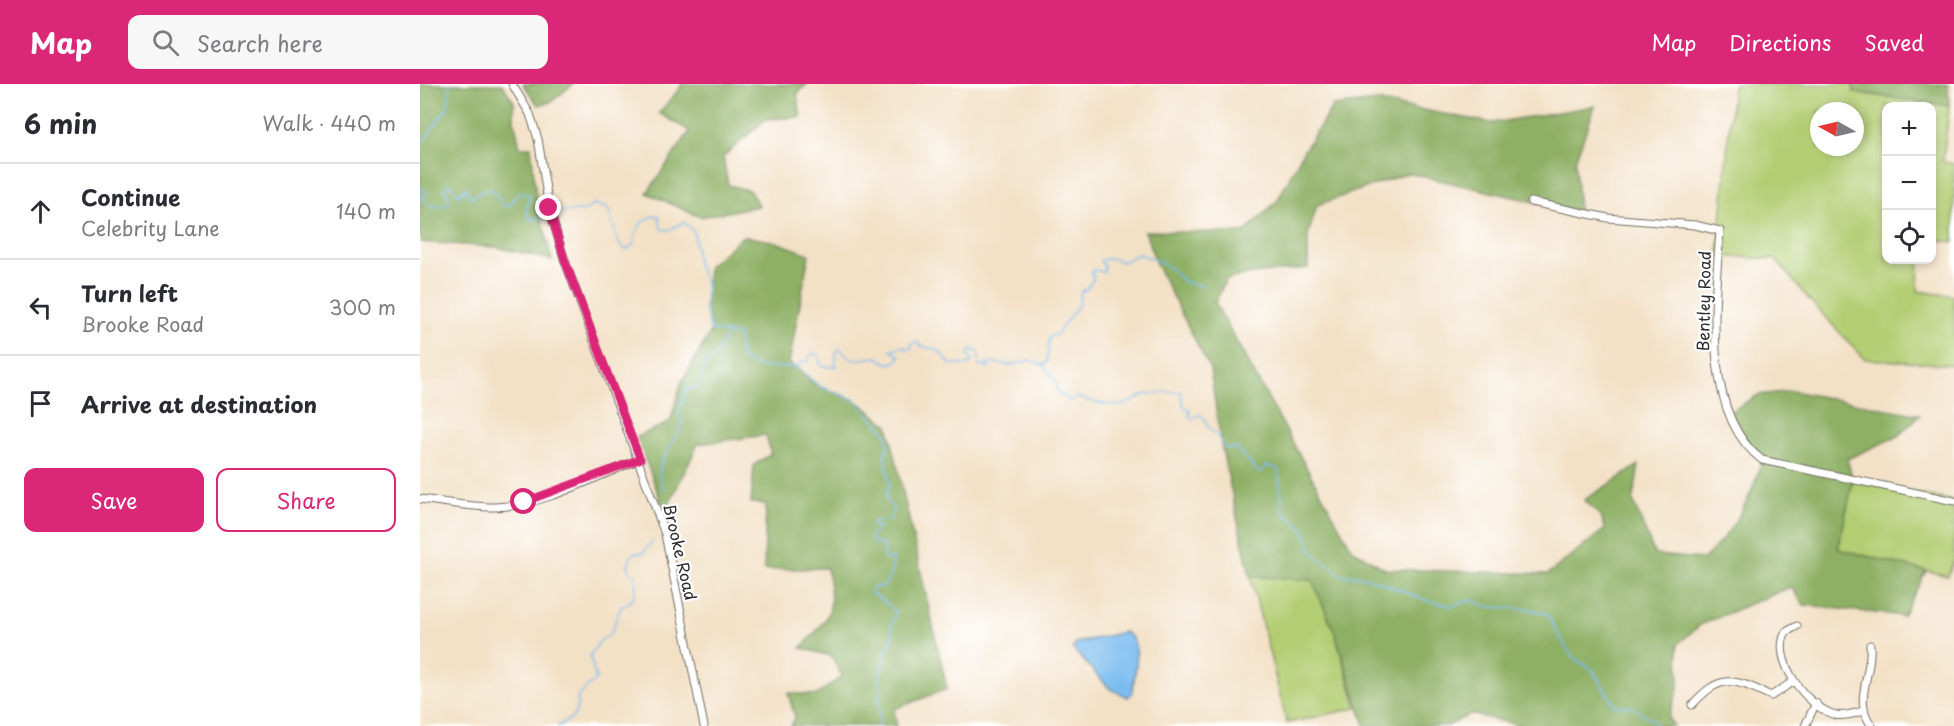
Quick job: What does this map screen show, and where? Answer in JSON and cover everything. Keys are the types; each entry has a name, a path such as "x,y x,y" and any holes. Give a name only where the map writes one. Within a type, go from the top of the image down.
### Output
{"street":[{"name":"Brooke Road","path":"512,84 530,114 538,139 549,208 565,261 640,459 665,534 704,726"},
{"name":"Bentley Road","path":"1531,202 1608,218 1695,225 1720,231 1715,351 1728,413 1747,449 1762,460 1954,501"},
{"path":"420,499 494,507 516,505 537,500 640,459"},
{"path":"1797,626 1786,632 1781,647 1784,664 1794,681 1816,703 1836,715 1863,711"},
{"path":"1870,645 1871,660 1862,691 1863,711 1872,726"},
{"path":"1692,705 1709,686 1719,682 1747,685 1771,696 1794,681"},
{"path":"1805,726 1816,703"}],"green space":[{"path":"420,84 502,84 514,102 514,120 520,147 531,147 536,197 552,260 496,247 420,242"},
{"path":"523,84 573,84 551,102 538,105"},
{"path":"681,84 807,84 797,94 801,117 766,119 723,157 728,185 749,190 759,206 700,217 647,193 690,131 659,113 681,87"},
{"path":"1733,84 1853,84 1854,92 1922,102 1882,102 1882,264 1919,264 1918,291 1954,296 1954,365 1865,359 1812,303 1775,259 1718,256"},
{"path":"1853,84 1948,84 1949,106 1936,104 1936,102 1854,92"},
{"path":"1375,101 1492,123 1595,106 1575,161 1579,212 1408,173 1317,205 1308,235 1308,268 1243,275 1226,280 1215,303 1352,549 1385,569 1548,574 1605,529 1601,516 1584,500 1639,465 1633,501 1655,555 1704,559 1724,537 1741,512 1754,485 1763,457 1743,440 1728,413 1758,395 1792,391 1920,415 1898,436 1847,459 1853,480 1838,549 1926,571 1903,616 1804,605 1791,587 1700,625 1678,644 1679,686 1668,718 1674,726 1524,726 1470,714 1448,726 1365,726 1335,633 1312,580 1250,576 1222,449 1210,369 1156,264 1145,231 1244,233 1277,201 1303,152 1333,106"},
{"path":"1936,104 1949,106 1943,162 1954,164 1954,242 1936,240"},
{"path":"743,236 776,242 809,254 789,363 819,386 855,400 888,425 947,689 894,709 897,726 791,726 795,717 788,693 817,695 842,676 831,656 801,648 819,628 829,612 831,595 827,568 764,570 766,504 751,503 754,465 771,454 766,435 698,444 665,512 637,437 670,422 681,384 711,331 705,308 708,267"},
{"path":"1853,480 1954,501 1954,559 1948,576 1838,550"},
{"path":"1250,576 1312,579 1335,633 1357,708 1287,723"}],"water":[{"path":"1124,632 1134,643 1137,659 1132,693 1128,697 1110,689 1073,649 1076,643"}],"waterway":[{"path":"420,146 448,107 450,84"},
{"path":"420,187 428,193 421,198 432,207 449,204 448,195 444,189 448,183 459,195 465,188 471,198 487,189 494,191 503,206 509,206 520,192 530,195 526,213 532,220 545,217"},
{"path":"555,212 585,211 594,204 608,209 618,242 626,250 634,244 638,228 648,218 659,215 661,229 669,230 684,222 694,232 697,263 707,285 705,308 711,330 738,335 741,359 759,367 798,367 800,362 808,361 812,353 819,355 821,366 836,367 836,353 840,349 853,360 877,357 889,364 897,361 900,356 890,350 904,346 907,350 912,347 912,343 917,342 920,346 938,350 950,364 969,365 972,360 968,355 971,349 978,352 979,366 989,368 986,363 1012,365 1030,360 1043,365 1055,381 1058,393 1071,401 1076,397 1093,402 1123,405 1147,394 1181,392 1183,405 1190,411 1189,416 1192,419 1199,414 1206,420 1207,426 1216,434 1226,449 1236,448 1259,473 1267,466 1278,469 1283,512 1303,528 1313,553 1342,576 1359,576 1428,601 1452,606 1471,600 1490,607 1528,609 1547,614 1568,651 1578,661 1591,668 1615,706 1631,706 1655,722 1656,726"},
{"path":"1043,365 1047,363 1049,338 1057,334 1079,304 1081,291 1086,290 1094,278 1091,274 1094,270 1104,272 1104,266 1100,261 1111,258 1122,262 1139,254 1164,264 1184,282 1203,286"},
{"path":"664,491 659,475 662,461 683,423 678,413 687,388 697,387 708,361 716,355 726,335"},
{"path":"798,368 819,386 855,400 887,434 888,448 884,454 890,485 886,498 894,510 890,520 873,521 872,526 880,527 870,537 872,542 886,546 883,556 885,560 893,558 888,580 883,587 873,587 871,593 888,604 896,613 891,628 893,639 881,670 880,726"},
{"path":"666,501 667,510"},
{"path":"558,726 573,717 577,709 578,696 596,679 590,656 599,642 611,633 621,607 630,602 634,595 636,576 630,572 628,564 633,553 643,553 653,540"}],"route":[{"path":"524,502 537,500 640,459 565,261 549,208"}]}
